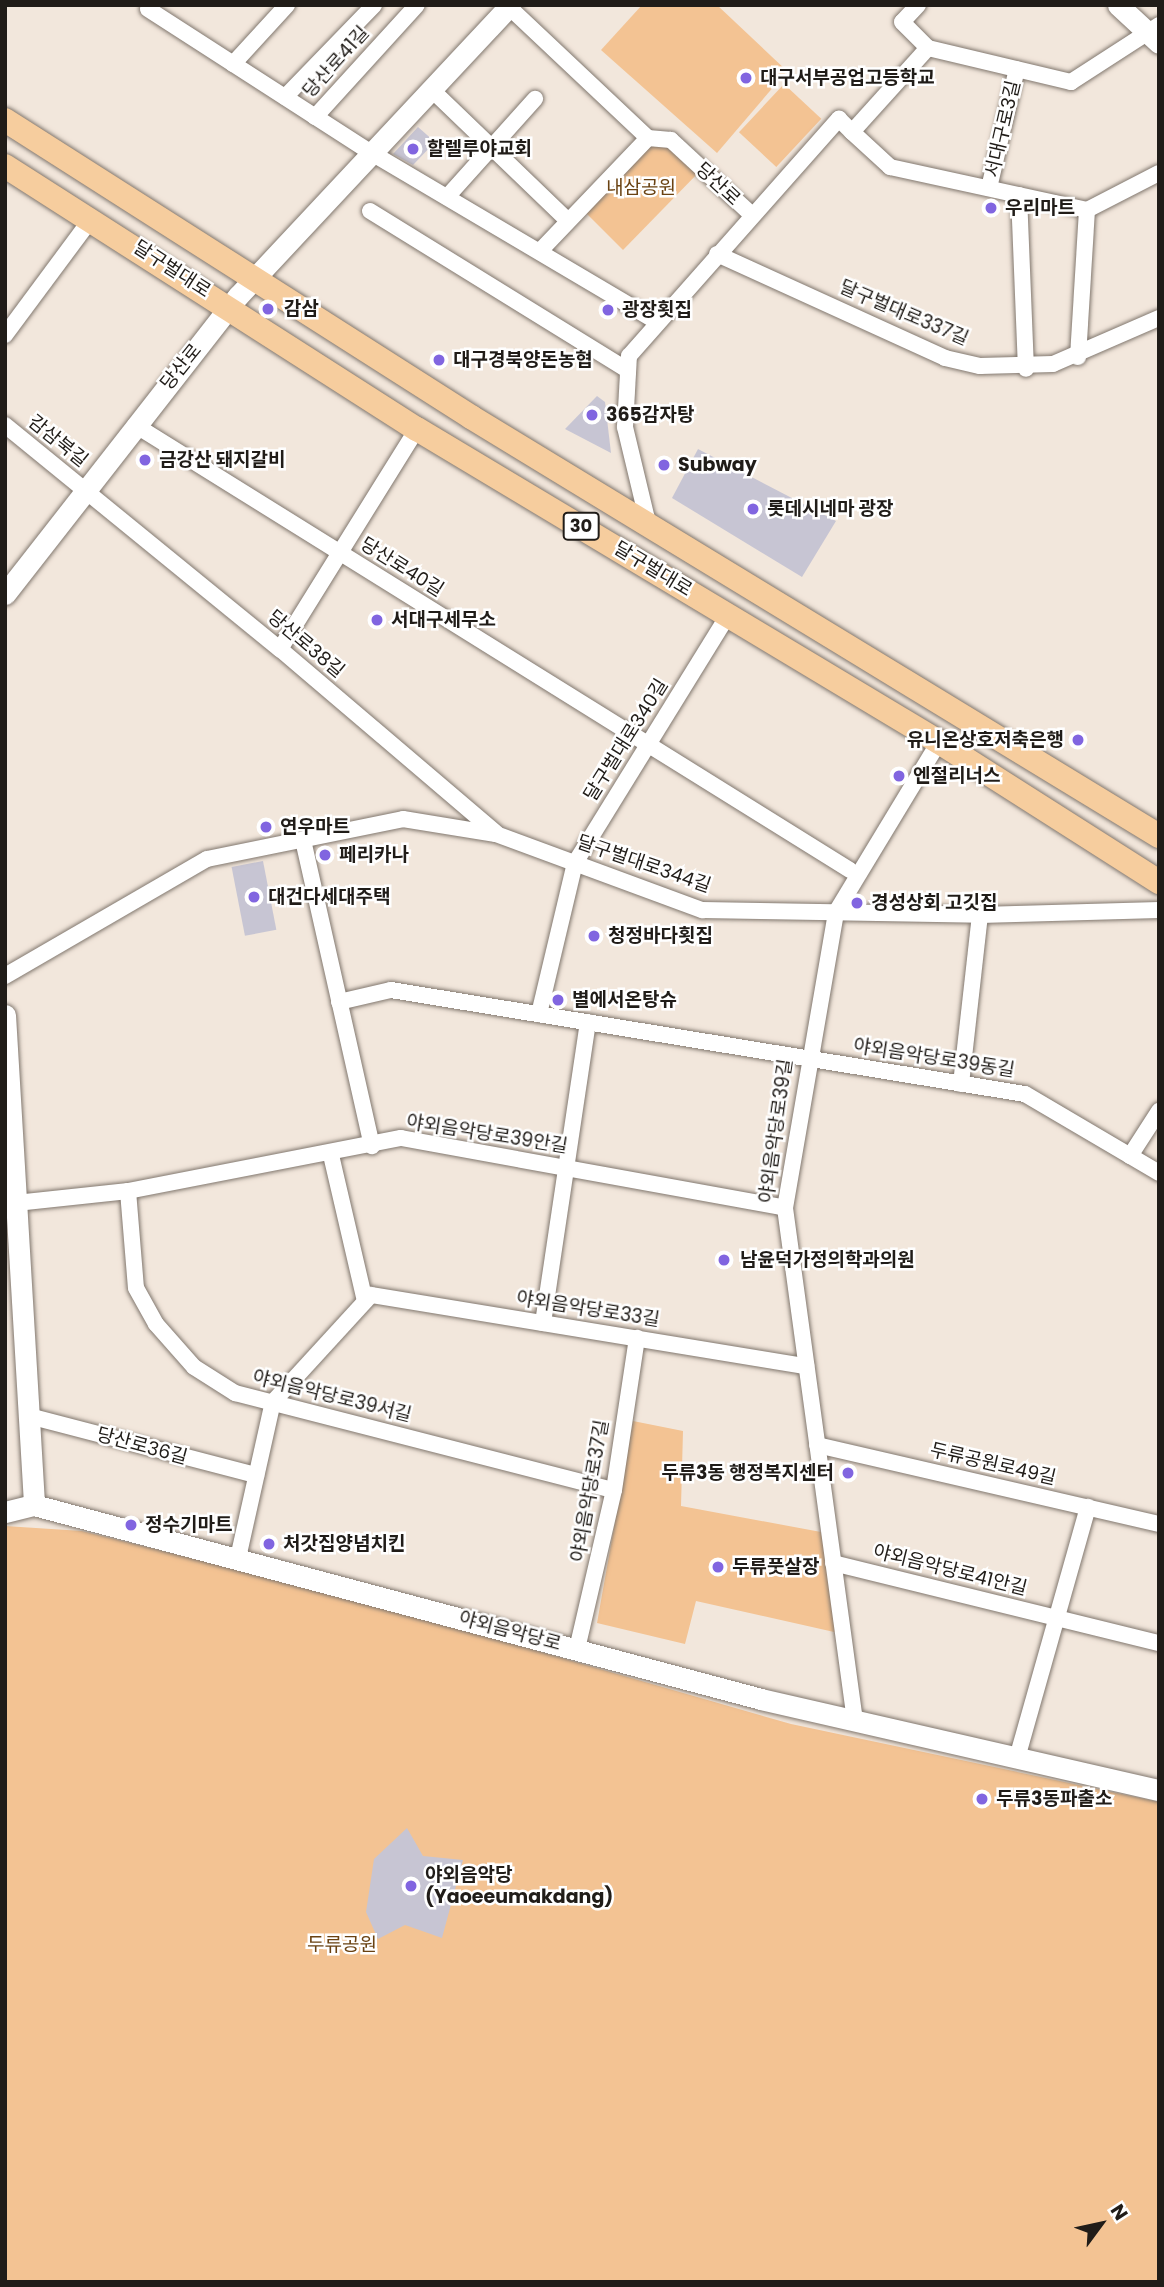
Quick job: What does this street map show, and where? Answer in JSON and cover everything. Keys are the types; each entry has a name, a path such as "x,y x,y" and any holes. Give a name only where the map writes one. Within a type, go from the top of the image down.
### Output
{"main road":[{"name":"서대구로3길","path":"1118,5 1156,34"},
{"name":"당산로","path":"5,594 135,425 254,278 510,6"},
{"name":"달구벌대로","path":"5,120 349,341 1159,836"},
{"name":"달구벌대로","path":"5,166 230,306 417,429 939,742 1159,882"},
{"path":"293,347 304,334 332,346 349,341"},
{"path":"5,1015 34,1505"},
{"name":"야외음악당로","path":"5,1512 34,1505 855,1721 1159,1790"}],"street":[{"path":"233,64 287,5"},
{"name":"당산로41길","path":"285,97 374,5"},
{"name":"당산로41길","path":"315,117 417,5"},
{"path":"852,132 928,48 902,22 918,5"},
{"name":"당산로","path":"510,6 648,138 671,140 752,215"},
{"name":"당산로41길","path":"148,9 370,152"},
{"name":"서대구로3길","path":"928,48 1070,82 1156,34"},
{"name":"서대구로3길","path":"989,188 1017,69"},
{"path":"430,89 568,221"},
{"path":"447,197 535,99"},
{"name":"서대구로3길","path":"752,215 839,118 890,167 1087,209"},
{"path":"540,251 648,138"},
{"path":"370,152 656,321"},
{"path":"1078,357 1087,209 1159,173"},
{"path":"1019,195 1026,369"},
{"path":"370,211 627,370"},
{"path":"648,523 625,426 629,355 656,321 752,215"},
{"path":"5,335 92,218"},
{"name":"달구벌대로337길","path":"717,254 945,358 1026,369 1078,357 1159,318"},
{"name":"당산로40길","path":"135,425 648,745"},
{"path":"5,447 10,429"},
{"name":"감삼북길","path":"10,429 85,490"},
{"path":"280,649 417,429"},
{"name":"당산로38길","path":"85,490 280,649 496,834"},
{"name":"달구벌대로340길","path":"539,1014 575,863 729,614"},
{"name":"야외음악당로39길","path":"855,1721 785,1208 808,1058 836,912 939,742"},
{"path":"648,745 850,870"},
{"name":"달구벌대로344길","path":"5,976 207,859 403,819 496,834 702,910 980,915 1159,910"},
{"path":"303,840 372,1146"},
{"path":"961,1084 980,915"},
{"path":"339,1002 391,990 808,1058"},
{"path":"543,1323 588,1022"},
{"name":"야외음악당로39동길","path":"808,1058 1025,1094 1159,1173"},
{"path":"1130,1156 1159,1111"},
{"name":"야외음악당로39안길","path":"16,1203 128,1191 331,1154 401,1138 785,1208"},
{"path":"238,1558 272,1402 365,1301 331,1154"},
{"name":"야외음악당로39서길","path":"128,1191 136,1288 156,1324 194,1367 235,1393 614,1490"},
{"name":"야외음악당로33길","path":"365,1301 371,1296 806,1366"},
{"name":"야외음악당로37길","path":"578,1649 614,1490 637,1338"},
{"name":"당산로36길","path":"29,1416 256,1475"},
{"name":"두류공원로49길","path":"817,1444 1159,1524"},
{"path":"1017,1758 1088,1507"},
{"name":"야외음악당로41안길","path":"834,1563 1159,1643"}],"green space":[{"path":"642,5 717,5 787,71 717,153 601,50"},
{"path":"784,84 821,119 776,167 739,132"},
{"name":"내삼공원","path":"648,138 671,140 702,169 623,250 581,208"},
{"name":"두류풋살장","path":"633,1421 683,1431 681,1506 821,1532 843,1634 696,1601 685,1644 597,1623"},
{"name":"두류공원","path":"5,1526 82,1531 371,1603 791,1724 1159,1802 1159,2282 5,2282"}],"building":[{"name":"할렐루야교회","path":"418,127 435,142 413,165 393,154"},
{"name":"365감자탕","path":"597,396 605,402 611,453 565,429"},
{"name":"롯데시네마 광장","path":"698,449 836,521 802,577 672,498"},
{"name":"대건다세대주택","path":"263,861 276,930 245,936 232,867"},
{"name":"야외음악당 (Yaoeeumakdang)","path":"407,1828 423,1856 463,1860 442,1938 405,1925 378,1939 366,1912 374,1859"}],"place":[{"name":"대구서부공업고등학교","path":"746,78"},
{"name":"할렐루야교회","path":"413,149"},
{"name":"우리마트","path":"991,208"},
{"name":"감삼","path":"268,309"},
{"name":"광장횟집","path":"608,310"},
{"name":"대구경북양돈농협","path":"439,360"},
{"name":"365감자탕","path":"592,415"},
{"name":"금강산 돼지갈비","path":"145,460"},
{"name":"Subway","path":"664,465"},
{"name":"롯데시네마 광장","path":"753,509"},
{"name":"서대구세무소","path":"377,620"},
{"name":"유니온상호저축은행","path":"1078,740"},
{"name":"엔절리너스","path":"899,776"},
{"name":"연우마트","path":"266,827"},
{"name":"페리카나","path":"325,855"},
{"name":"대건다세대주택","path":"254,897"},
{"name":"경성상회 고깃집","path":"857,903"},
{"name":"청정바다횟집","path":"594,936"},
{"name":"별에서온탕슈","path":"558,1000"},
{"name":"남윤덕가정의학과의원","path":"724,1260"},
{"name":"두류3동 행정복지센터","path":"848,1473"},
{"name":"정수기마트","path":"131,1525"},
{"name":"처갓집양념치킨","path":"269,1544"},
{"name":"두류풋살장","path":"718,1567"},
{"name":"두류3동파출소","path":"982,1799"},
{"name":"야외음악당 (Yaoeeumakdang)","path":"411,1886"}]}
